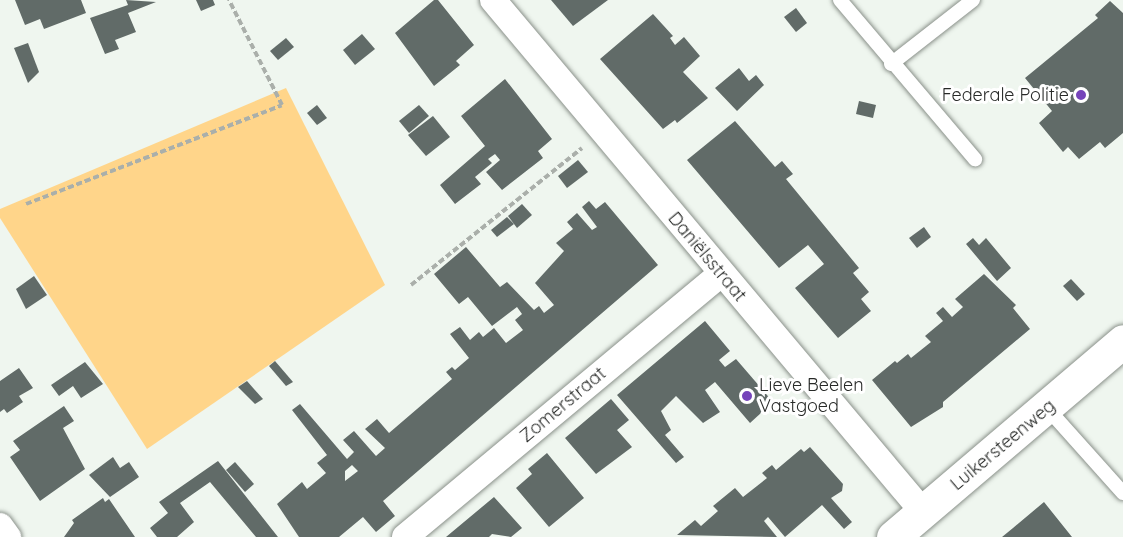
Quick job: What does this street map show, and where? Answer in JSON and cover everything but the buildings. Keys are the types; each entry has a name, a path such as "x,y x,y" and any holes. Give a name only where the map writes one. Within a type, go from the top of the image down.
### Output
{"main road":[{"name":"Luikersteenweg","path":"893,537 1119,347"}],"street":[{"name":"Daniëlsstraat","path":"493,0 601,132 923,512"},
{"name":"Zomerstraat","path":"405,537 721,274"},
{"path":"0,526 8,537"}],"lane":[{"path":"840,0 891,63 975,159"},
{"path":"891,63 973,0"},
{"path":"1047,408 1123,493"}],"path":[{"path":"26,204 282,105 229,0"},
{"path":"411,285 601,132"}],"shaded area":[{"path":"286,88 385,285 147,449 0,218 0,209"}],"place":[{"name":"Federale Politie","path":"1081,95"},
{"name":"Lieve Beelen Vastgoed","path":"747,396"}]}
